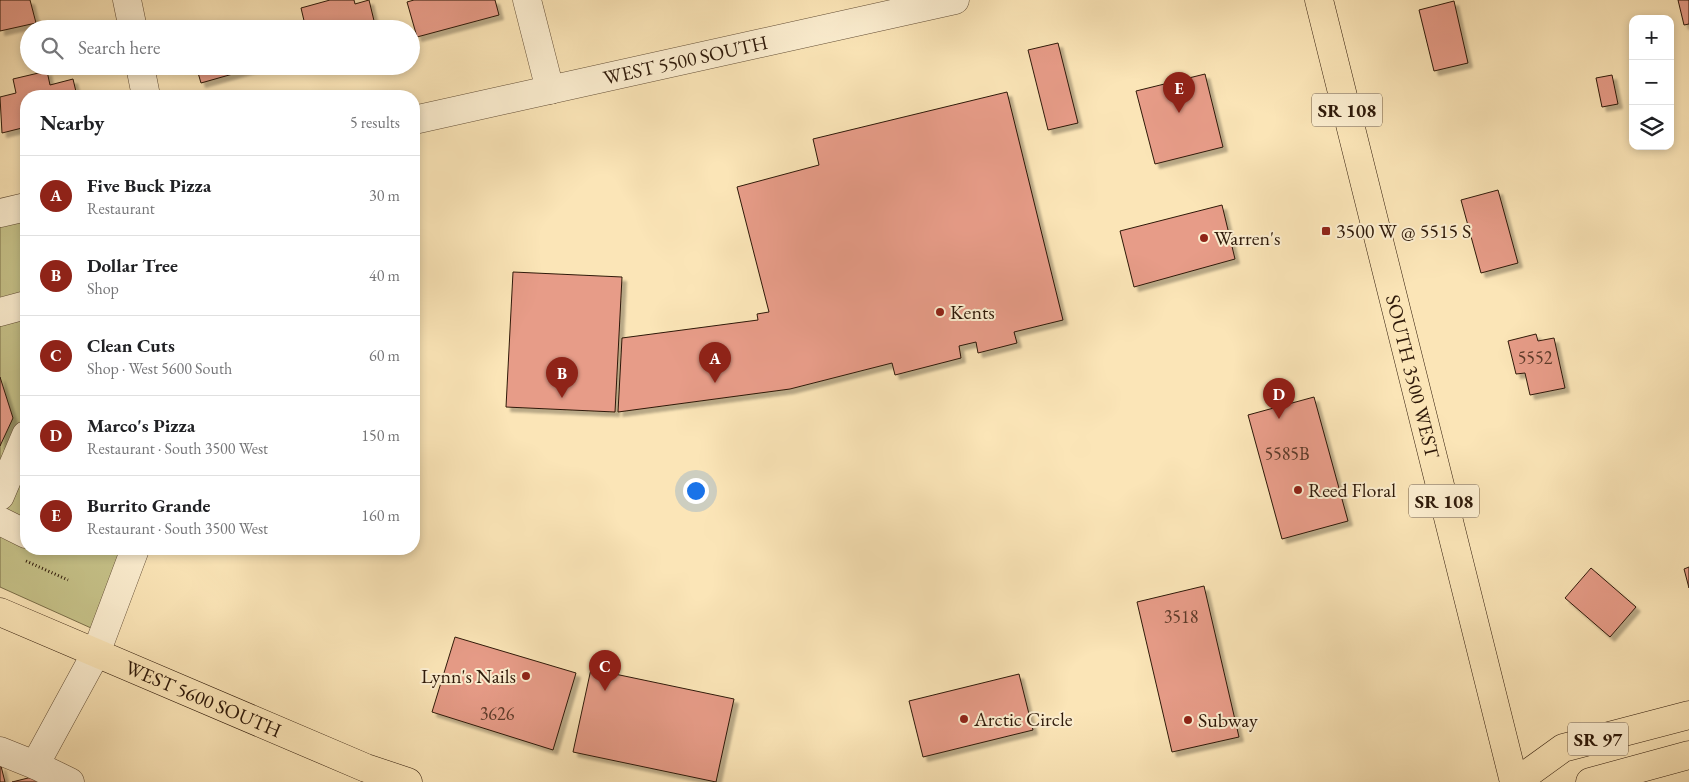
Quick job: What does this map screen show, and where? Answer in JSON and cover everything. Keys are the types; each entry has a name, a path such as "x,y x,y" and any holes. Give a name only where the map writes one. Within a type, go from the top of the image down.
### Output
{"main road":[{"name":"SOUTH 3500 WEST","path":"1319,0 1515,782"},
{"name":"WEST 5600 SOUTH","path":"0,612 366,768 408,782"},
{"name":"SR 97","path":"1515,782 1563,748 1689,715"},
{"name":"SR 97","path":"1590,782 1689,755"}],"street":[{"path":"127,0 131,20"},
{"path":"527,0 550,90"},
{"name":"WEST 5500 SOUTH","path":"420,119 955,0"},
{"path":"142,75 145,90"},
{"path":"0,213 20,208"},
{"path":"0,312 20,307"},
{"path":"0,496 20,449"},
{"path":"0,522 20,544"},
{"path":"35,765 96,653 133,555"},
{"path":"0,750 70,782"}],"path":[{"path":"34,555 68,580"}],"shaded area":[{"path":"20,212 20,555 121,555 91,628 0,587 0,217"}],"building":[{"path":"0,0 30,0 35,20 20,20 20,27 0,31"},
{"path":"330,0 354,0 355,4 369,0 374,20 304,20 301,8"},
{"path":"414,0 495,0 499,15 420,36 420,20 412,20 407,2"},
{"path":"1678,0 1689,0 1689,24 1684,25"},
{"path":"1454,1 1468,63 1434,71 1419,10"},
{"path":"1058,43 1078,123 1048,130 1028,50"},
{"path":"1205,74 1223,147 1155,164 1136,91"},
{"path":"30,75 48,75 50,85 73,79 76,90 20,90 20,128 2,133 0,97 16,93 13,79"},
{"path":"199,75 229,75 201,83"},
{"path":"1612,75 1618,104 1602,107 1596,78"},
{"path":"1007,92 1063,320 1014,332 1017,343 978,353 976,342 959,346 961,358 895,375 892,363 790,389 618,412 622,338 758,320 757,314 769,312 737,187 819,165 813,139"},
{"path":"1498,190 1518,263 1481,273 1461,200"},
{"path":"1222,205 1235,259 1134,287 1120,231"},
{"path":"513,272 622,277 615,412 506,407"},
{"path":"1536,334 1538,341 1554,338 1565,388 1530,395 1525,373 1516,374 1508,341"},
{"path":"0,377 13,418 0,446"},
{"path":"1314,397 1348,521 1282,539 1248,415"},
{"path":"1689,567 1689,588 1684,569"},
{"path":"1591,568 1636,607 1610,637 1565,598"},
{"path":"1204,586 1239,737 1172,752 1137,602"},
{"path":"455,637 576,673 553,750 432,712"},
{"path":"591,669 734,699 716,782 573,752"},
{"path":"1019,674 1033,730 923,757 909,701"},
{"path":"1,766 5,782 0,782"},
{"path":"36,776 37,782 12,782"}],"place":[{"name":"Burrito Grande","path":"1179,113"},
{"name":"3500 W @ 5515 S","path":"1326,231"},
{"name":"Warren's","path":"1204,238"},
{"name":"Kents","path":"940,312"},
{"name":"Five Buck Pizza","path":"715,383"},
{"name":"Dollar Tree","path":"562,398"},
{"name":"Marco's Pizza","path":"1279,419"},
{"name":"Reed Floral","path":"1298,490"},
{"name":"Lynn's Nails","path":"526,676"},
{"name":"Clean Cuts","path":"605,691"},
{"name":"Arctic Circle","path":"964,719"},
{"name":"Subway","path":"1188,720"}]}
